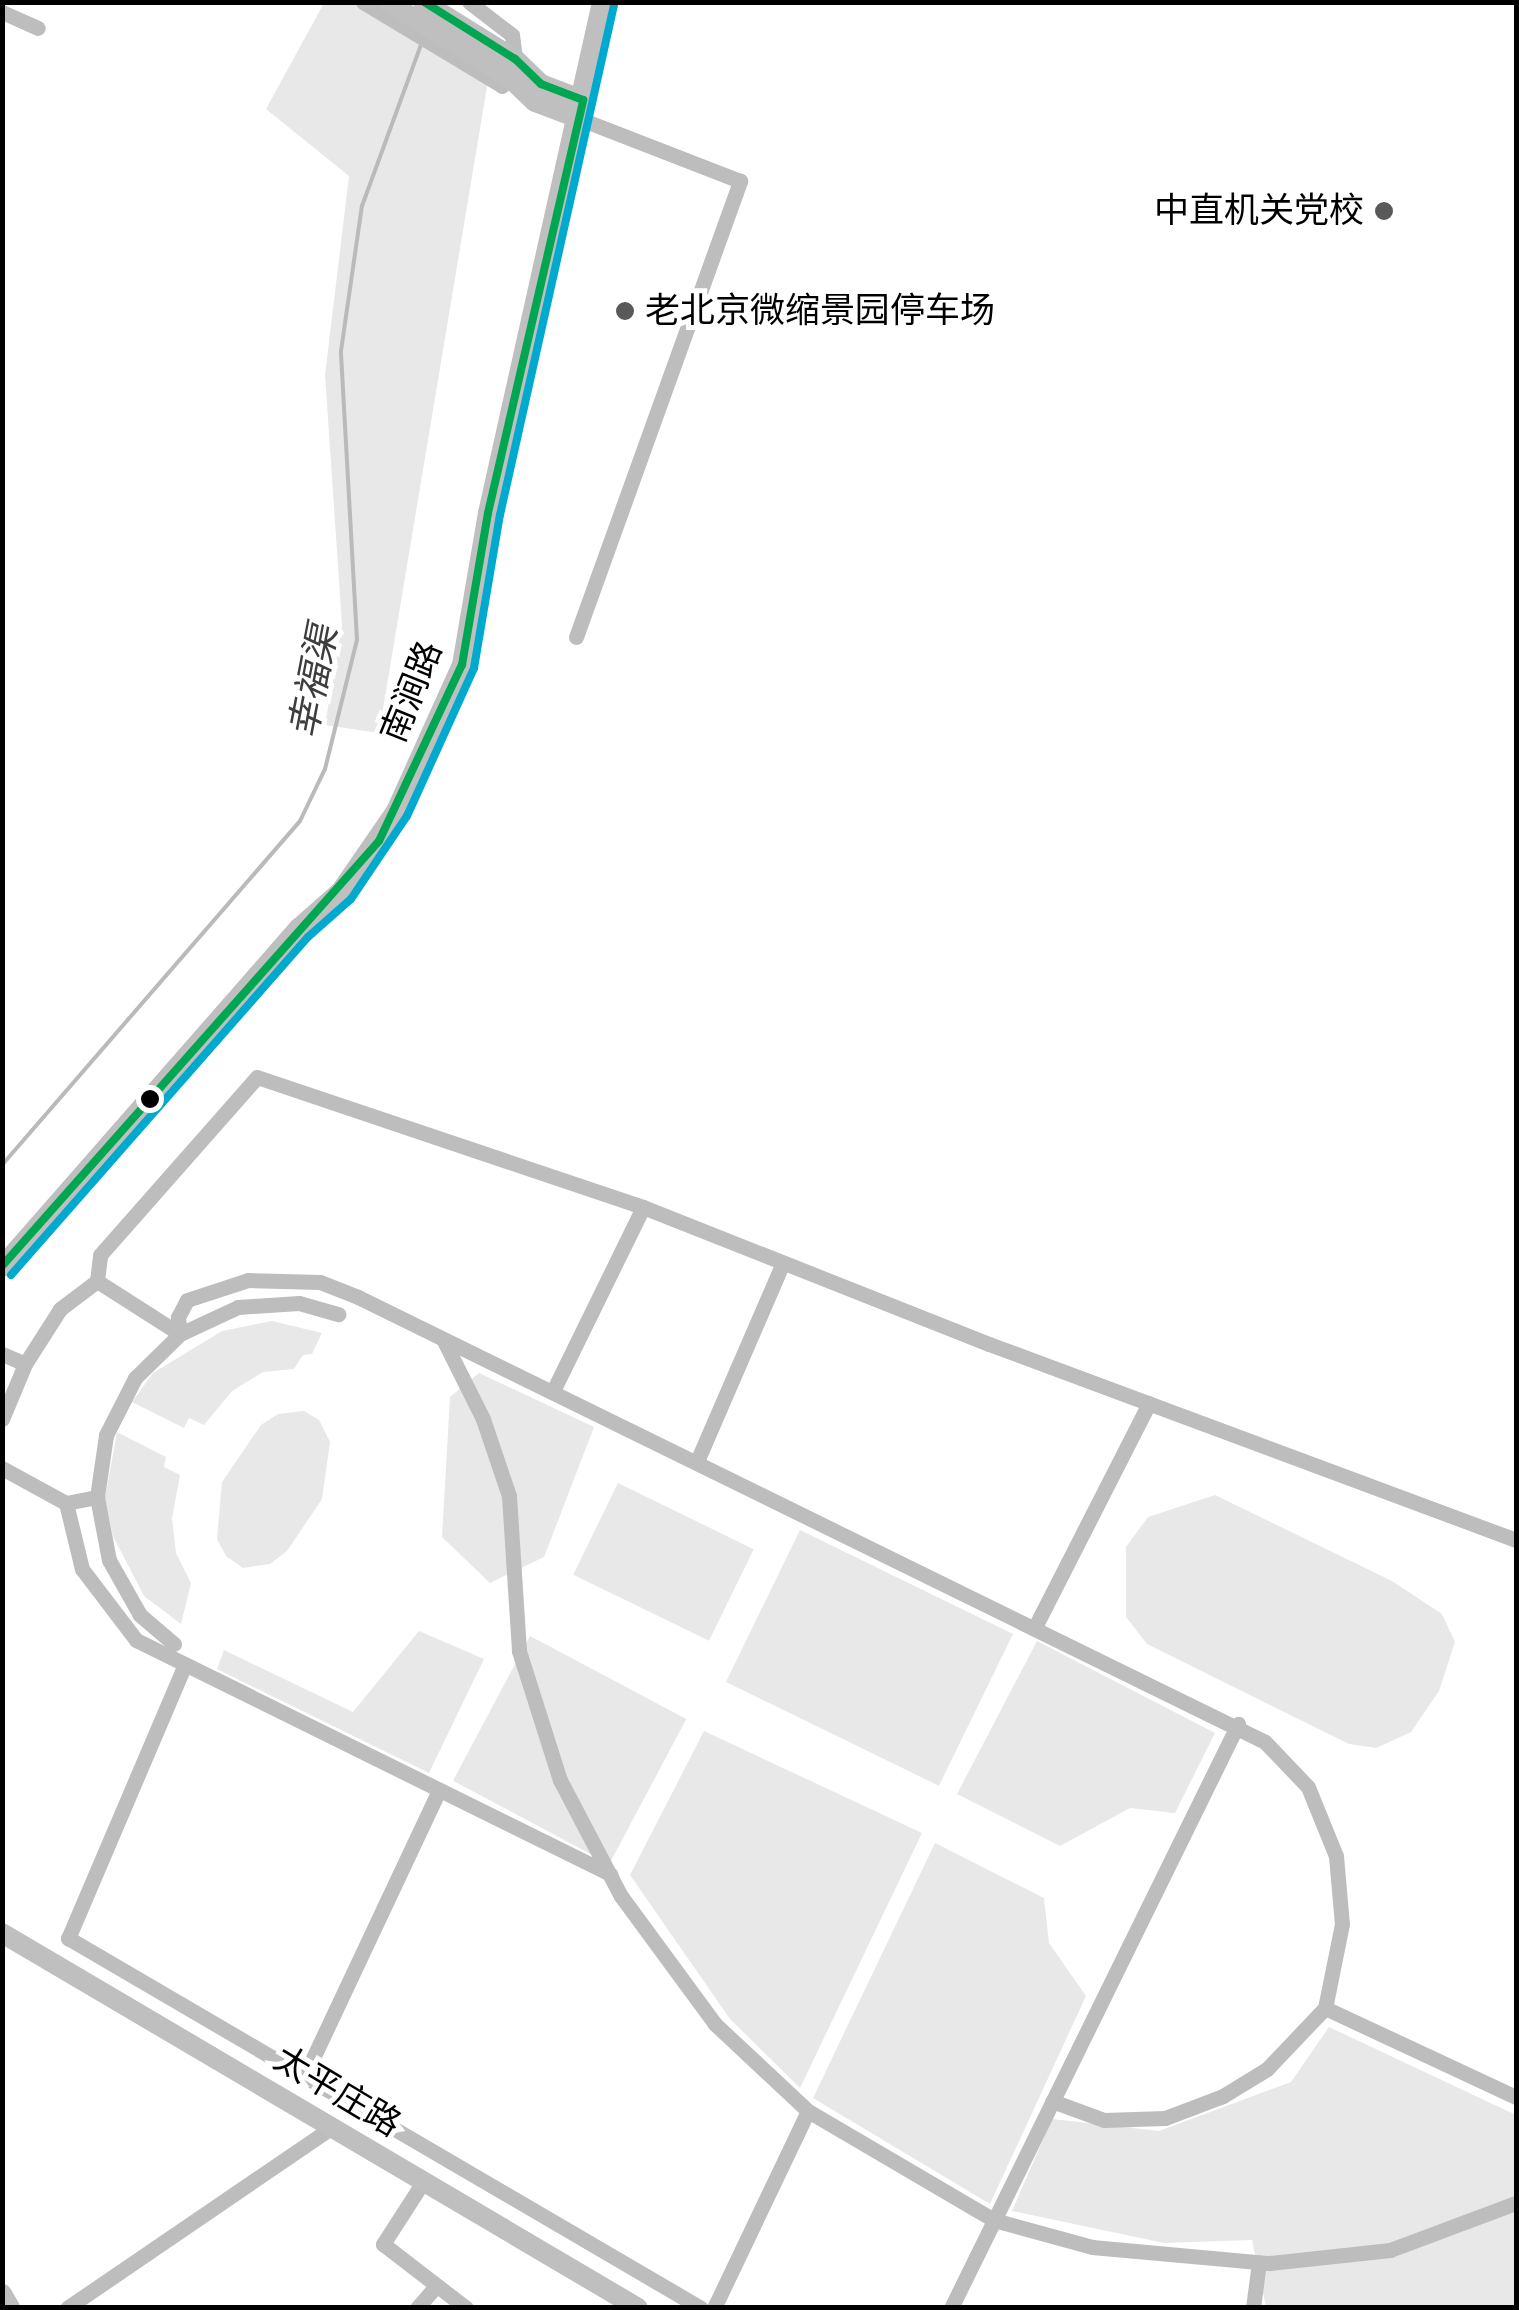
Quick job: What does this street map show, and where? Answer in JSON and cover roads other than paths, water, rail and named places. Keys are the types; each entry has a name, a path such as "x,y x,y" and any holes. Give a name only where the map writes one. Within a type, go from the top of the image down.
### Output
{"main road":[{"path":"388,2 581,110"},
{"path":"423,2 513,69"},
{"name":"南涧路","path":"2,1268 300,928 341,891 396,811 462,665 488,514 602,2"},
{"name":"太平庄路","path":"2,1933 638,2308"},
{"path":"2,2294 10,2308"}],"street":[{"path":"363,2 502,86 513,69 504,24 469,2"},
{"path":"2,12 38,28"},
{"path":"576,637 740,181 581,110"},
{"path":"2,1420 24,1364 60,1309 97,1281 100,1255 257,1077 643,1208 1516,1540"},
{"path":"554,1391 643,1208"},
{"path":"698,1459 783,1263"},
{"path":"180,1334 178,1317 186,1300 248,1280 284,1278 358,1296 1238,1724 1308,1787 1336,1856 1342,1924 1325,2008 1267,2069 1223,2096 1164,2118 1104,2120 1052,2101"},
{"path":"97,1281 180,1334"},
{"path":"174,1644 140,1615 109,1560 97,1497 106,1435 135,1378 180,1334 238,1307 299,1303 338,1314"},
{"path":"442,1339 483,1419 509,1496 520,1652 560,1780 610,1874 714,2024 808,2112 994,2220 1092,2246 1259,2262 1390,2250 1516,2204"},
{"path":"2,1354 24,1364"},
{"path":"1036,1625 1149,1403"},
{"path":"2,1468 66,1503 97,1497"},
{"path":"66,1503 82,1569 136,1640 183,1669 610,1874"},
{"path":"183,1669 68,1938 701,2308"},
{"path":"950,2308 1238,1724"},
{"path":"305,2075 439,1790"},
{"path":"1325,2008 1516,2097"},
{"path":"714,2308 808,2112"},
{"path":"67,2308 332,2126"},
{"path":"422,2182 383,2244 466,2308"},
{"path":"1254,2308 1259,2262"},
{"path":"417,2308 438,2285"}],"waterway":[{"name":"幸福渠","path":"2,1165 300,821 325,769 357,640 341,351 362,206 421,45"}],"place":[{"name":"中直机关党校","path":"1384,211"},
{"name":"老北京微缩景园停车场","path":"625,311"}]}
